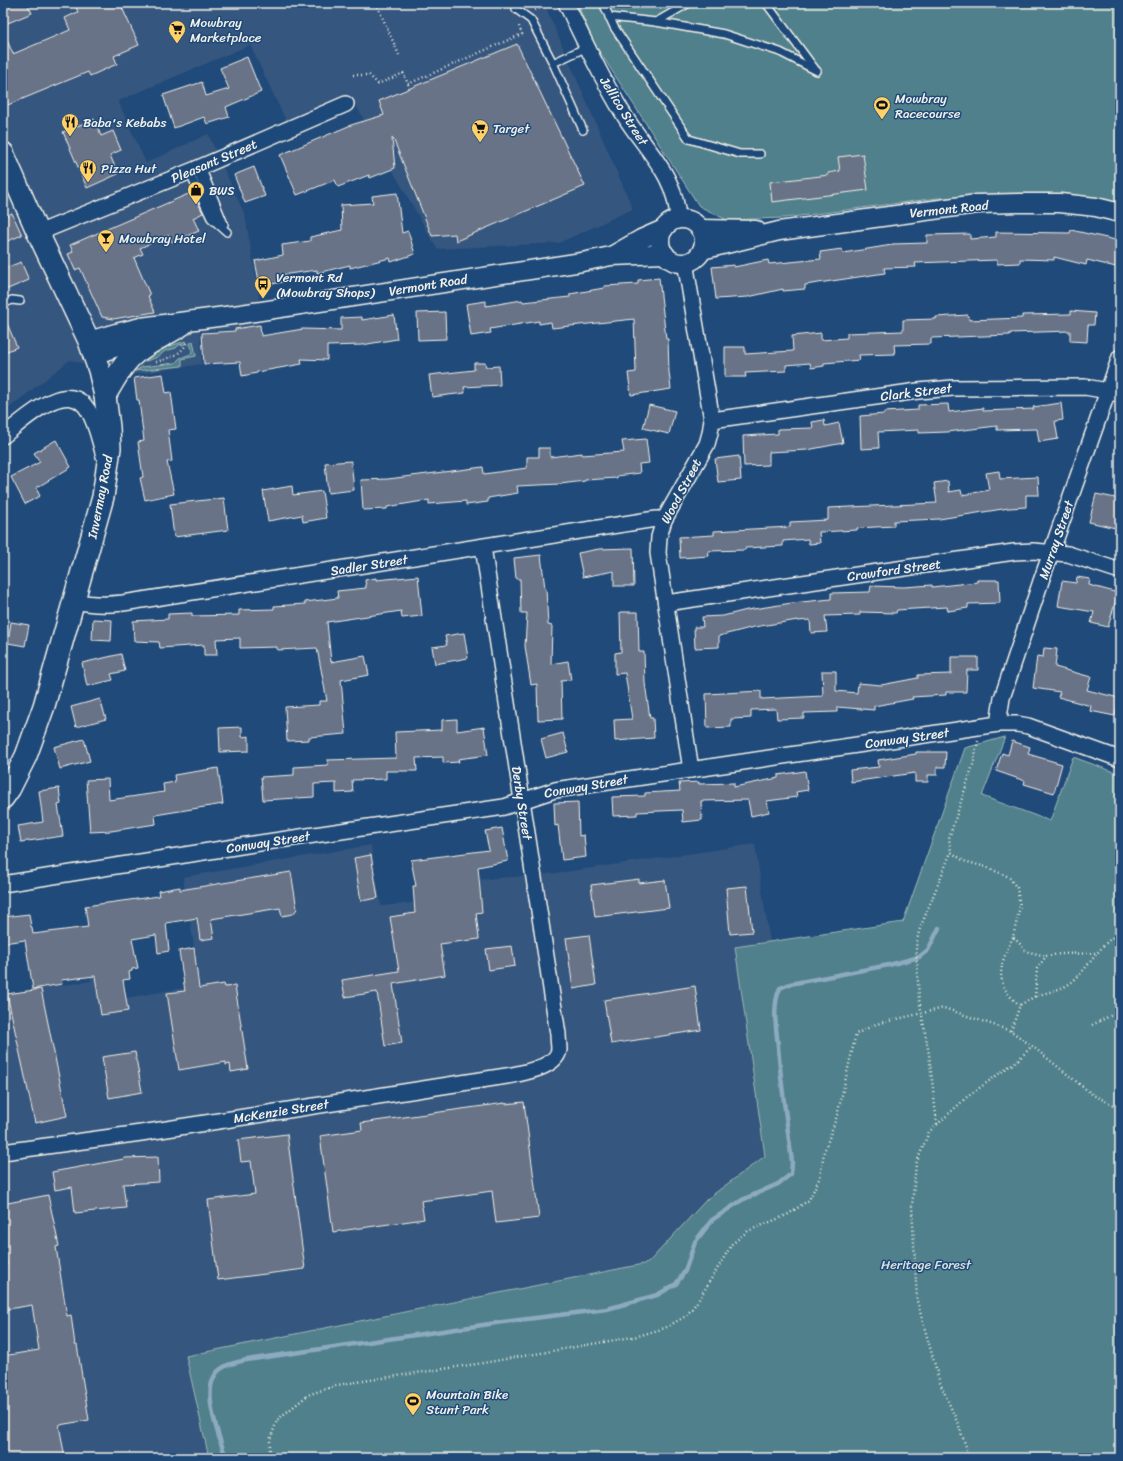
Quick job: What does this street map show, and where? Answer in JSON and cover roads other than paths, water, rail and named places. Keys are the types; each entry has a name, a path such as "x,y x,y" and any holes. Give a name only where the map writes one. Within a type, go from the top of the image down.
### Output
{"main road":[{"name":"Invermay Road","path":"3,153 91,348 105,396 110,448 103,497 75,601 44,706 26,756 10,788 3,798"},
{"path":"105,396 119,372 131,356 190,322"}],"street":[{"name":"Jellico Street","path":"566,3 596,66 625,116 663,170 678,205 671,224"},
{"name":"Pleasant Street","path":"38,233 196,169 346,104"},
{"name":"Vermont Road","path":"91,348 135,328 190,322 582,262 611,256 665,254 672,260 685,262 695,258 702,250 779,231 977,204 1060,203 1120,212"},
{"name":"Vermont Road","path":"611,256 671,224 689,220 700,229 779,231"},
{"path":"665,254 660,245 661,236 671,224"},
{"path":"700,229 704,239 702,250"},
{"name":"Wood Street","path":"685,262 712,420 707,444 664,520 659,537 658,553 691,770"},
{"name":"Murray Street","path":"998,724 1002,698 1052,552 1114,393 1120,356"},
{"name":"Clark Street","path":"712,420 918,391 953,388 1085,387 1114,393"},
{"path":"3,436 50,401 55,399 71,398 80,401 90,414 108,468"},
{"name":"Sadler Street","path":"75,601 89,604 123,603 649,520 664,520"},
{"name":"Derby Street","path":"483,547 558,1034 559,1051 555,1058"},
{"name":"Crawford Street","path":"666,603 1014,552 1052,552 1079,557 1120,571"},
{"name":"Conway Street","path":"3,884 247,845 504,807 555,790 998,724 1017,724 1028,726 1120,759"},
{"name":"McKenzie Street","path":"3,1152 141,1133 512,1075 534,1070 555,1058"}],"lane":[{"path":"603,3 614,27 689,140 740,154 760,154"},
{"path":"656,22 689,3"},
{"path":"609,17 656,22 724,34 780,52 817,71 766,3"},
{"path":"516,9 531,20 553,63 583,130"},
{"path":"553,63 588,48"},
{"path":"196,169 227,232 211,218 196,169"},
{"path":"3,304 12,300 20,301"}],"waterway":[{"path":"226,1458 215,1423 210,1396 212,1384 216,1374 228,1365 246,1360 503,1322 607,1309 657,1295 676,1284 685,1271 695,1242 712,1220 742,1200 778,1184 791,1174 792,1162 782,1090 775,1009 780,988 790,984 889,965 919,957 928,950 939,928"}],"place":[{"name":"Mowbray Marketplace","path":"177,44"},
{"name":"Mowbray Racecourse","path":"882,120"},
{"name":"Baba's Kebabs","path":"70,137"},
{"name":"Target","path":"480,143"},
{"name":"Pizza Hut","path":"88,183"},
{"name":"BWS","path":"196,205"},
{"name":"Mowbray Hotel","path":"106,253"},
{"name":"Vermont Rd (Mowbray Shops)","path":"263,299"},
{"name":"Mountain Bike Stunt Park","path":"413,1416"}],"park label":[{"name":"Heritage Forest","path":"926,1264"}]}
